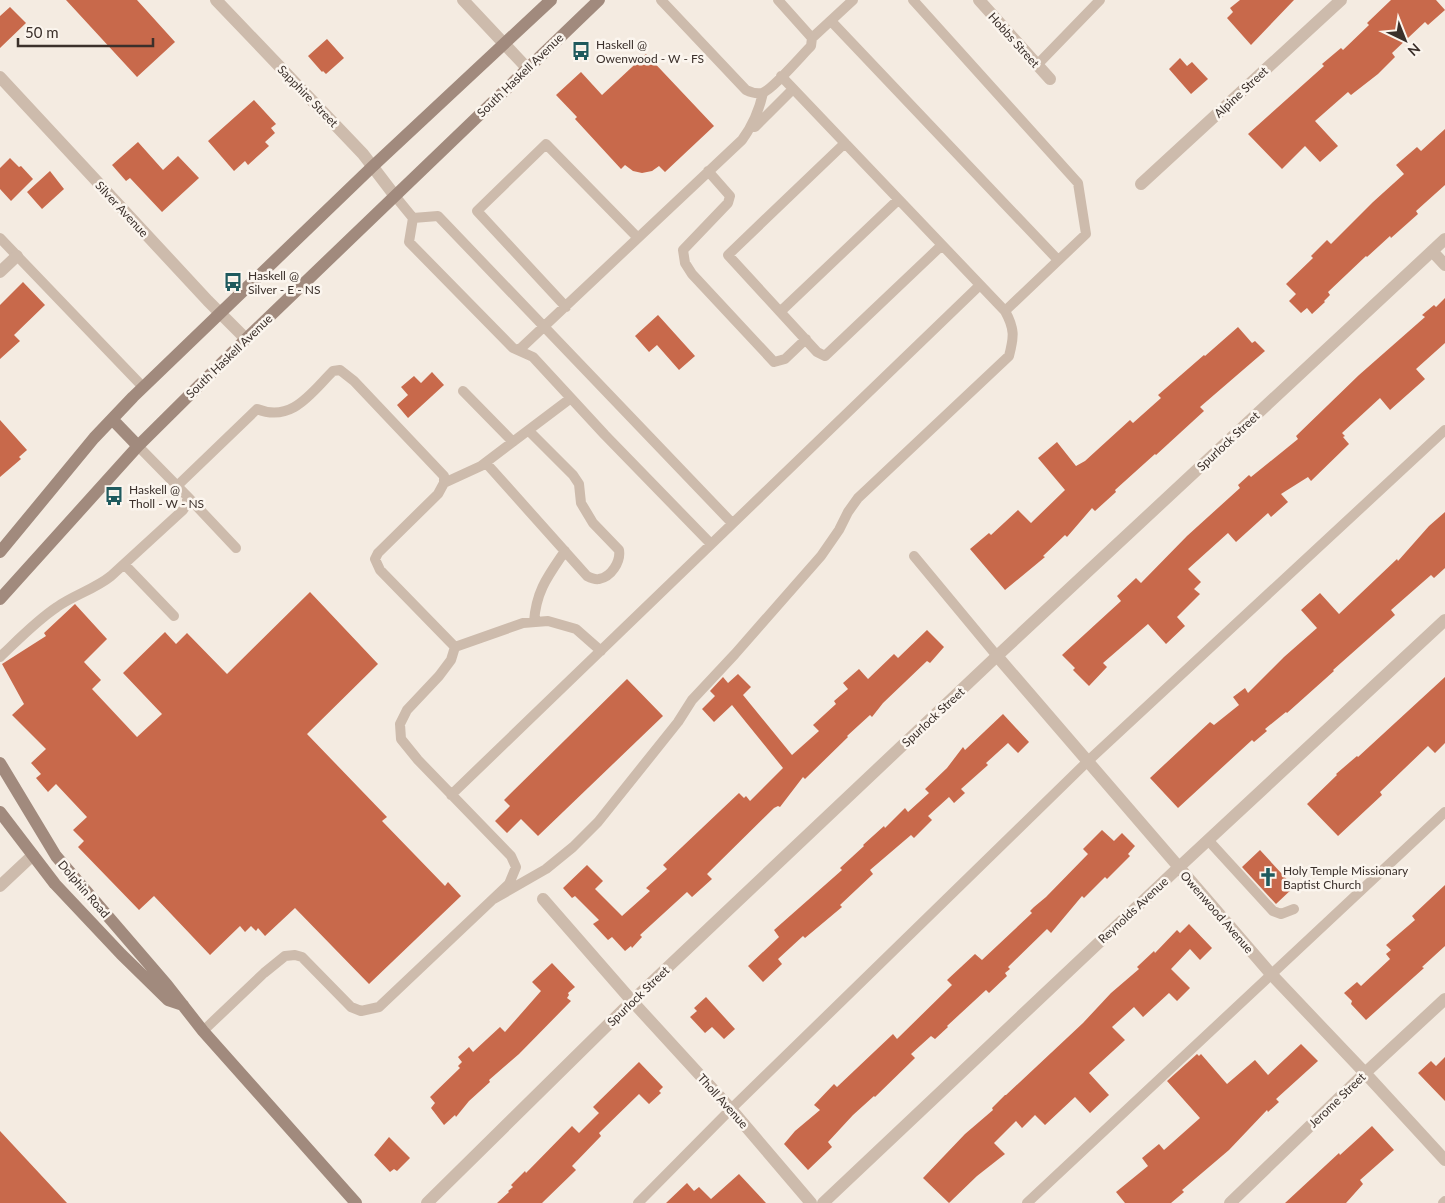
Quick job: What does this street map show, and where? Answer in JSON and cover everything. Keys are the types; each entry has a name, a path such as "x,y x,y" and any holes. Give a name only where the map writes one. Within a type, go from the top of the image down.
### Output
{"main road":[{"path":"0,552 94,438 143,387 372,167 551,0"},
{"name":"South Haskell Avenue","path":"0,599 138,446 246,339 599,0"},
{"path":"112,419 138,446"},
{"name":"Dolphin Road","path":"0,764 56,856 204,1030 356,1203"},
{"name":"Dolphin Road","path":"0,812 55,884 168,1000 183,1005"}],"street":[{"name":"Sapphire Street","path":"216,0 356,147 395,196"},
{"path":"463,0 527,68"},
{"name":"Hobbs Street","path":"979,0 1050,79"},
{"name":"Alpine Street","path":"1141,184 1341,0"},
{"name":"Silver Avenue","path":"0,77 219,313 246,339"},
{"name":"Spurlock Street","path":"427,1203 632,1001 997,656 1445,239"},
{"path":"1432,251 1445,265"},
{"path":"0,272 17,256"},
{"name":"Reynolds Avenue","path":"823,1203 1178,868 1445,620"},
{"name":"Owenwood Avenue","path":"997,656 1271,974 1445,1160"},
{"path":"0,886 32,855"},
{"name":"Tholl Avenue","path":"543,899 632,1001 731,1109 811,1203"},
{"name":"Jerome Street","path":"1230,1203 1445,999"}],"lane":[{"path":"661,0 746,90 753,94 763,93"},
{"path":"778,0 812,38"},
{"path":"742,140 752,126 759,111 763,93 811,46 812,38 853,0"},
{"path":"913,0 1078,183 1086,234 1005,311"},
{"path":"1037,65 1100,0"},
{"path":"831,20 1058,260"},
{"path":"492,900 546,869 573,847 598,822 678,722 692,700 821,556 858,498 1009,356 1014,338 1011,323 1005,311 781,76"},
{"path":"519,350 742,140 793,89"},
{"path":"845,143 728,255 817,352 826,356 942,245"},
{"path":"566,307 477,211 546,144 638,238"},
{"path":"708,171 730,196 728,203 683,250 685,263 692,274 774,362 785,359 806,339"},
{"path":"395,196 414,218"},
{"path":"781,311 898,200"},
{"path":"414,218 438,216 732,524"},
{"path":"414,218 409,242 512,348 533,357 605,436 711,544"},
{"path":"0,238 143,387"},
{"path":"451,795 980,285"},
{"path":"176,486 257,409 274,414 286,412 302,402 333,371 340,370 354,381 444,476 444,483 438,494 378,553 375,559 380,570 455,647"},
{"path":"463,391 513,442"},
{"path":"444,483 486,462 571,398"},
{"path":"638,1203 731,1109 1088,761 1445,430"},
{"path":"486,462 587,576 594,579 605,577 618,564 619,550 593,523 585,510 579,493 579,484 573,475 529,431"},
{"path":"138,446 236,548"},
{"path":"0,657 54,609 78,594 102,583 183,510 187,504 187,496"},
{"path":"534,622 535,605 543,585 565,551"},
{"path":"914,556 997,656"},
{"path":"124,564 174,616"},
{"path":"455,647 523,623 548,621 576,629 601,651"},
{"path":"204,1030 264,973 285,956 295,955 302,957 351,1007 361,1011 379,1006 509,884 516,867 511,856 418,760 401,739 400,724 407,710 439,676 451,660 455,647"},
{"path":"1027,1203 1445,812"},
{"path":"1208,840 1273,911 1281,914 1294,909"}],"building":[{"path":"66,0 137,0 175,42 137,77"},
{"path":"1240,0 1294,0 1251,45 1227,18 1233,12 1230,8"},
{"path":"1391,0 1436,0 1445,10 1428,25 1425,22 1392,53 1395,57 1378,74 1351,95 1348,92 1315,121 1338,146 1320,162 1305,146 1282,169 1248,134 1324,66 1322,64 1341,48 1343,50"},
{"path":"10,7 26,23 0,48 0,16"},
{"path":"327,39 344,58 326,74 308,56"},
{"path":"646,54 714,126 665,172 659,166 652,171 642,173 633,171 625,165 621,169 575,119 577,117 556,95 581,72 602,95"},
{"path":"1180,58 1187,66 1192,62 1208,79 1191,94 1169,69"},
{"path":"254,100 276,124 271,128 275,133 265,142 269,146 248,165 245,161 234,171 208,141"},
{"path":"1445,129 1445,185 1416,211 1418,214 1391,238 1390,236 1366,256 1328,292 1330,295 1325,302 1312,314 1307,308 1301,313 1289,301 1296,294 1286,284 1313,258 1311,256 1327,240 1331,244 1404,174 1396,165 1417,147 1421,151"},
{"path":"138,142 163,170 178,156 199,178 162,212 130,178 126,181 112,165"},
{"path":"10,158 19,167 21,166 33,179 11,201 0,189 0,168"},
{"path":"50,171 64,189 42,209 27,192"},
{"path":"23,282 45,305 14,335 20,341 0,359 0,305"},
{"path":"1445,298 1445,343 1416,369 1425,379 1390,410 1380,398 1342,433 1349,444 1311,481 1308,477 1281,494 1288,502 1271,517 1268,513 1236,542 1228,533 1188,569 1201,582 1194,589 1200,594 1177,617 1185,626 1166,644 1148,624 1103,663 1107,667 1089,686 1073,670 1075,668 1062,655 1121,601 1117,596 1136,578 1141,583 1187,536 1240,488 1238,485 1249,475 1251,477 1298,439 1296,436 1359,375 1425,317 1422,315 1434,305 1436,307"},
{"path":"658,315 695,356 679,370 657,345 649,352 635,336"},
{"path":"1238,327 1252,343 1255,341 1265,351 1200,407 1204,411 1115,490 1116,492 1095,511 1092,508 1067,537 1065,535 1043,556 1045,557 1005,590 970,549 989,533 991,535 1018,510 1031,523 1065,490 1038,458 1057,442 1076,466 1085,461 1130,420 1133,423 1161,398 1158,395"},
{"path":"432,372 444,385 408,418 397,405 408,395 401,387 414,376 421,383"},
{"path":"0,420 27,450 19,457 21,459 0,477"},
{"path":"1445,512 1445,568 1434,578 1431,575 1391,610 1395,615 1287,713 1265,729 1267,731 1254,742 1252,740 1178,808 1150,778 1210,722 1214,725 1239,705 1233,697 1245,688 1248,693 1284,657 1317,628 1301,610 1320,593 1339,614 1397,559 1398,561 1429,526"},
{"path":"310,592 378,664 307,734 387,817 382,821 445,886 448,882 461,896 369,984 295,908 265,936 258,928 256,931 251,926 245,932 240,926 210,955 154,896 139,910 78,847 84,841 73,830 87,817 56,784 48,792 36,778 41,774 31,763 46,749 12,715 24,704 2,664 46,636 44,633 75,604 107,639 84,662 101,680 92,689 137,737 162,714 123,673 165,632 176,644 187,633 227,674"},
{"path":"927,630 944,647 930,663 927,661 883,703 872,717 870,715 847,736 805,779 803,777 780,807 774,808 707,874 712,879 692,897 687,892 640,935 642,937 632,948 631,946 625,951 612,937 608,940 593,924 599,920 575,896 572,898 563,888 587,865 603,881 595,889 622,916 650,891 646,888 667,869 663,865 739,793 744,798 746,796 750,801 783,768 732,705 714,722 702,709 715,696 710,691 723,677 728,683 738,674 751,687 743,695 792,755 819,731 813,725 836,704 834,701 848,689 843,683 859,669 868,679 894,654 898,658"},
{"path":"1445,677 1445,743 1435,753 1428,746 1380,792 1382,795 1338,836 1307,804 1336,774 1358,757"},
{"path":"627,679 663,716 538,836 521,819 507,833 495,821 510,806 504,800"},
{"path":"1003,714 1029,742 1018,753 1008,743 986,763 988,765 961,789 965,793 954,803 949,797 928,816 932,820 914,838 911,835 870,870 873,874 840,905 842,907 805,938 803,936 778,959 782,964 763,982 748,966 779,937 774,930 842,870 840,868 884,826 885,828 905,808 908,812 929,793 925,789 947,768 963,747 965,750"},
{"path":"1102,830 1114,841 1122,833 1135,846 1128,854 1130,856 1107,879 1105,877 1084,898 1082,896 1051,933 1047,929 1008,967 1010,969 1005,973 1007,976 989,993 986,990 935,1039 931,1036 911,1054 915,1058 875,1097 853,1115 828,1142 832,1147 808,1170 784,1144 795,1131 820,1110 814,1105 834,1084 837,1087 893,1034 897,1039 952,985 947,980 975,954 982,960 1032,913 1030,911 1088,854 1083,849"},
{"name":"Holy Temple Missionary Baptist Church","path":"1260,850 1294,887 1276,904 1242,867"},
{"path":"1445,885 1445,946 1422,967 1424,968 1366,1020 1351,1004 1352,1001 1344,993 1357,982 1361,986 1390,959 1386,954 1391,950 1386,945 1415,920 1412,916"},
{"path":"1189,924 1212,948 1200,960 1190,949 1171,969 1190,988 1177,1001 1169,993 1143,1017 1134,1007 1112,1027 1125,1040 1089,1073 1109,1095 1090,1113 1075,1097 1045,1125 1035,1115 1022,1128 1016,1121 994,1143 1005,1154 977,1176 949,1203 923,1178 965,1134 993,1110 992,1108 1005,1095 1083,1023 1111,993 1139,969 1137,967 1154,951 1155,953 1177,930 1180,933"},
{"path":"552,963 575,987 568,993 567,998 571,1001 519,1054 489,1080 490,1082 469,1101 456,1117 455,1115 444,1125 431,1108 435,1103 430,1097 460,1068 458,1066 462,1062 458,1057 469,1047 473,1052 500,1027 505,1032 541,991 532,982"},
{"path":"706,997 735,1029 724,1039 712,1027 705,1033 690,1017 697,1011 694,1008"},
{"path":"1301,1044 1318,1061 1276,1099 1279,1102 1268,1112 1267,1110 1229,1150 1182,1190 1184,1192 1171,1203 1125,1203 1116,1192 1148,1166 1142,1158 1159,1144 1164,1150 1200,1118 1167,1081 1197,1054 1199,1056 1201,1054 1227,1084 1255,1060 1268,1075"},
{"path":"1445,1057 1445,1101 1418,1073 1431,1061 1436,1066"},
{"path":"639,1062 663,1087 659,1091 661,1093 649,1104 639,1094 599,1133 601,1136 572,1166 576,1170 542,1203 497,1203 513,1187 511,1185 525,1171 526,1173 572,1126 579,1133 599,1113 593,1107"},
{"path":"1372,1126 1394,1150 1360,1180 1363,1184 1346,1203 1285,1203 1339,1153 1340,1155"},
{"path":"0,1131 67,1203 0,1203"},
{"path":"389,1137 410,1158 397,1171 394,1169 390,1172 374,1155"},
{"path":"739,1174 766,1203 666,1203 687,1183 694,1191 699,1187 711,1199"}],"place":[{"name":"Haskell @ Owenwood - W - FS","path":"581,51"},
{"name":"Haskell @ Silver - E - NS","path":"233,282"},
{"name":"Haskell @ Tholl - W - NS","path":"114,496"},
{"name":"Holy Temple Missionary Baptist Church","path":"1268,877"}]}
